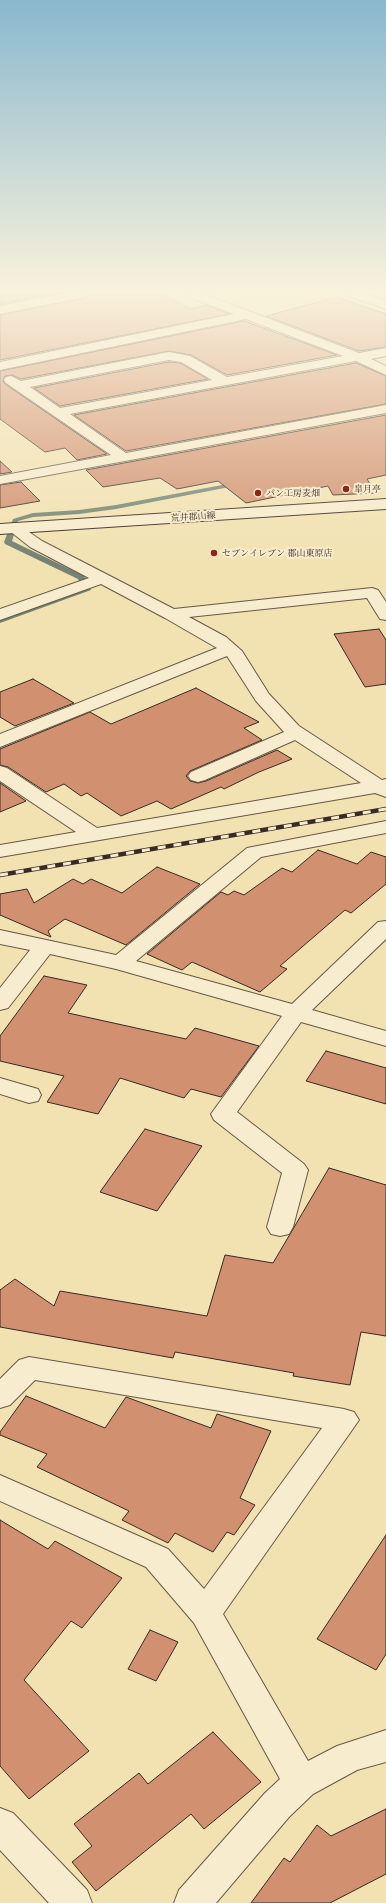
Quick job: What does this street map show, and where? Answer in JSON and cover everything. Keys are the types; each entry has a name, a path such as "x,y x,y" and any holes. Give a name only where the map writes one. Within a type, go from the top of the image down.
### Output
{"street":[{"path":"13,382 60,412 124,458"},
{"path":"18,385 35,382"},
{"path":"60,412 225,382"},
{"path":"0,480 386,409"},
{"name":"荒井郡山線","path":"7,528 386,504"},
{"path":"7,528 210,635 236,654 262,697 282,720 297,733 384,788"},
{"path":"0,615 103,578"},
{"path":"171,614 372,593 386,615"},
{"path":"0,742 229,649"},
{"path":"198,776 297,733"},
{"path":"0,772 94,835"},
{"path":"0,852 94,835 384,788"},
{"path":"120,963 254,852 386,827"},
{"path":"280,1227 295,1170 223,1114 296,1013 386,927"},
{"path":"0,937 120,963 386,1039"},
{"path":"0,1004 45,946"},
{"path":"0,1086 29,1095"},
{"path":"0,1397 29,1368 344,1420 205,1613"},
{"path":"0,1487 157,1558 205,1613 301,1783"},
{"path":"192,1903 277,1805 301,1783 349,1757 386,1746"},
{"path":"0,1825 74,1903"}],"building":[{"path":"0,382 4,382 107,454 77,460 65,448 45,452 0,419"},
{"path":"66,382 193,382 60,406 34,388"},
{"path":"254,382 386,382 386,404 126,451 74,415"},
{"path":"386,415 386,475 367,479 376,493 333,495 328,486 246,503 218,481 177,489 160,478 103,487 86,470"},
{"path":"0,461 12,472 0,474"},
{"path":"21,482 40,501 0,508 0,485"},
{"path":"379,629 386,640 386,684 365,687 334,634"},
{"path":"33,679 74,703 15,726 0,717 0,692"},
{"path":"196,688 259,722 244,728 262,740 190,771 186,776 190,781 198,783 206,781 277,750 292,759 259,772 224,789 221,787 171,809 157,801 121,816 87,793 81,796 64,784 46,792 8,767 0,765 0,749 90,712 111,724"},
{"path":"0,783 26,801 0,812"},
{"path":"318,850 357,864 371,852 386,857 386,884 351,913 345,910 280,966 287,969 260,992 192,962 182,970 147,954 221,892 228,895 234,891 244,895 282,868 292,872"},
{"path":"157,867 200,884 126,945 65,919 48,931 51,937 0,915 0,894 27,889 34,903 73,879 83,884 91,879 122,893"},
{"path":"44,976 87,985 68,1013 186,1039 195,1028 259,1046 221,1097 191,1089 184,1098 120,1078 98,1114 47,1102 64,1076 0,1061 0,1036"},
{"path":"326,1051 386,1068 386,1104 306,1081"},
{"path":"145,1129 202,1146 157,1211 100,1192"},
{"path":"329,1168 386,1185 386,1336 361,1332 350,1385 293,1376 294,1373 175,1352 173,1358 0,1327 0,1290 15,1279 54,1306 60,1291 207,1316 225,1255 273,1263"},
{"path":"26,1396 105,1428 126,1397 211,1428 217,1414 271,1431 240,1498 255,1505 234,1535 227,1532 213,1552 175,1533 168,1543 122,1520 129,1511 37,1467 47,1454 0,1435 0,1432"},
{"path":"0,1520 48,1549 55,1541 122,1578 82,1628 71,1621 24,1680 89,1751 29,1799 0,1766"},
{"path":"386,1535 386,1654 376,1670 317,1639"},
{"path":"150,1630 178,1642 156,1681 128,1669"},
{"path":"213,1732 261,1782 204,1829 191,1814 96,1891 72,1862 92,1846 74,1824 139,1773 148,1784"},
{"path":"386,1809 386,1874 330,1903 251,1903 284,1858 290,1862 317,1825 331,1836"}],"waterway":[{"path":"0,621 87,590 81,578 8,542 15,520 33,515 79,512 116,507 238,484"}],"railway":[{"path":"0,875 386,809"}],"place":[{"name":"皐月亭","path":"346,489"},
{"name":"パン工房麦畑","path":"258,493"},
{"name":"セブンイレブン 郡山東原店","path":"214,553"}]}
